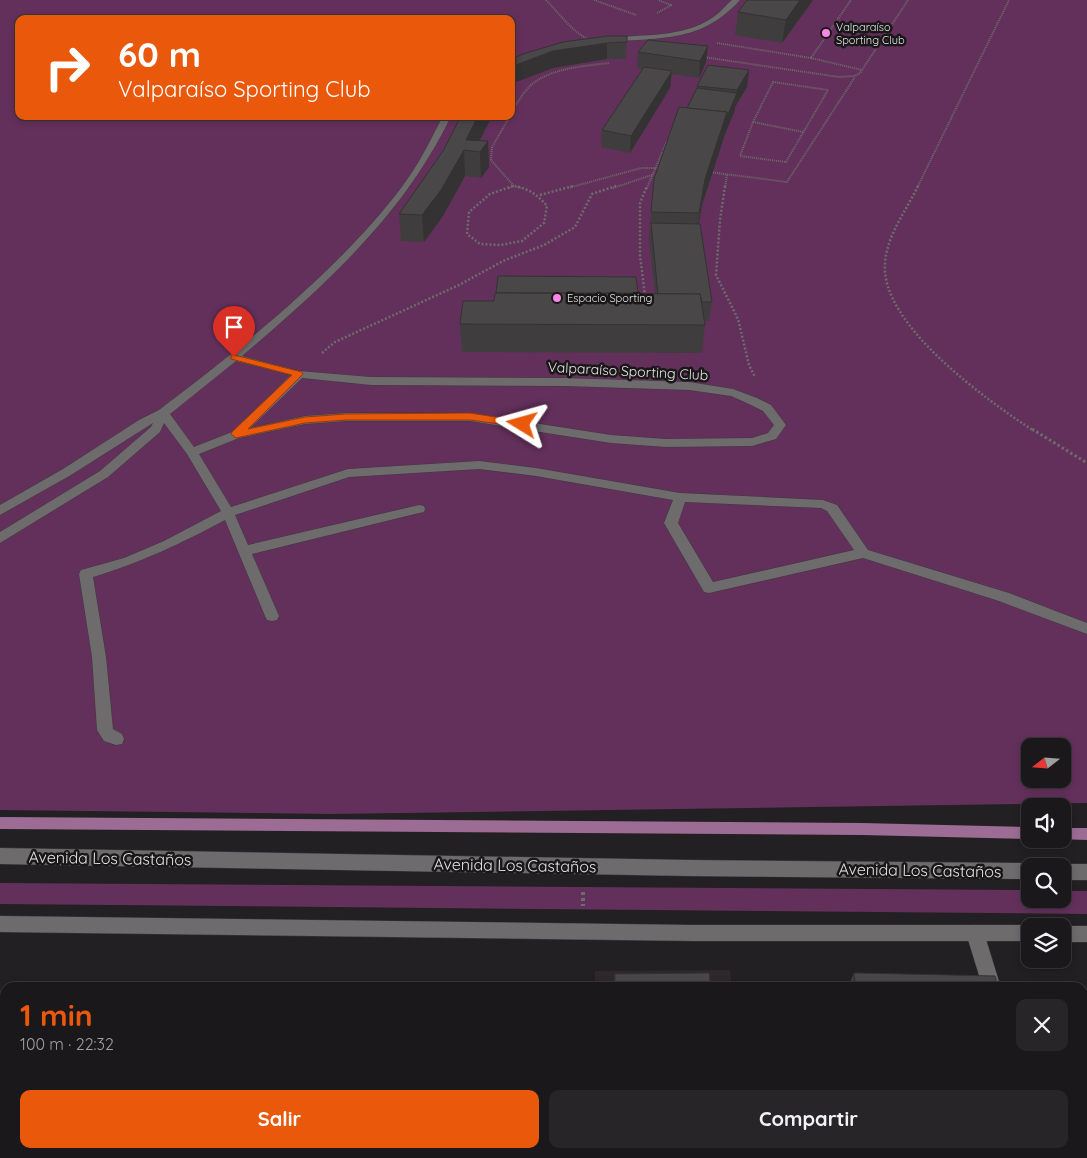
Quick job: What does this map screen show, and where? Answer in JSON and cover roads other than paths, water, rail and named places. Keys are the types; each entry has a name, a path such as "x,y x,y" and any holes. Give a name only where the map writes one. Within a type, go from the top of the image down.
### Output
{"main road":[{"path":"594,42 694,30 715,20 736,0"},
{"name":"Valparaíso Sporting Club","path":"192,452 236,434 305,420 346,417 470,416 611,439 666,443 752,442 772,436 780,425 767,408 753,401 733,394 689,386 565,382 371,381 299,374 234,357"},
{"name":"Valparaíso Sporting Club","path":"236,434 299,374"},
{"path":"163,413 192,452 228,514 272,616"},
{"path":"0,511 67,472 143,423 163,413"},
{"path":"0,538 104,474 156,430 163,413"},
{"path":"116,739 109,736 105,730 99,657 86,574 169,544 228,514 348,474 479,465 536,472 680,497 822,504 832,508 863,553"},
{"path":"680,497 671,523 709,588 863,553 1004,598 1087,629"},
{"path":"244,551 419,509"},
{"name":"Avenida Los Castaños","path":"0,856 1021,872"},
{"path":"1071,872 1087,872"},
{"path":"0,924 584,932 1021,934"},
{"path":"975,933 990,982"},
{"path":"1071,934 1087,934"}],"lane":[{"path":"163,413 234,357 340,262 394,206 420,168 445,120"}],"waterway":[{"path":"0,823 862,829 1021,833"},
{"path":"1071,834 1087,834"}],"place":[{"name":"Valparaíso Sporting Club","path":"826,33"},
{"name":"Espacio Sporting","path":"557,298"}]}
